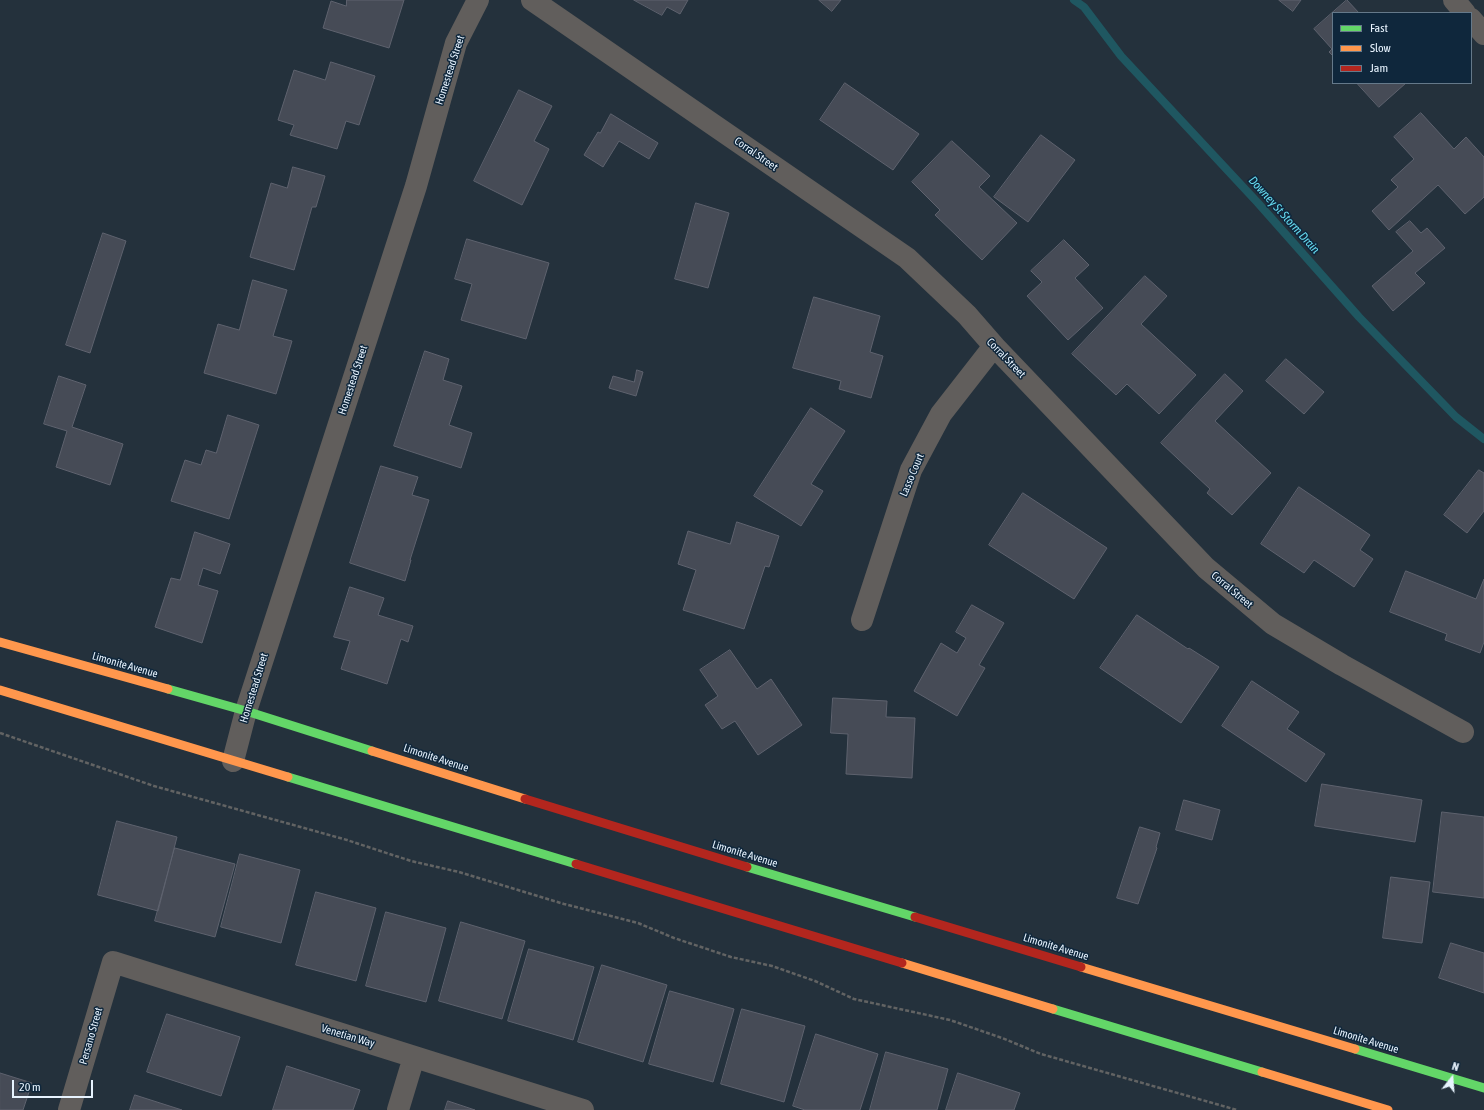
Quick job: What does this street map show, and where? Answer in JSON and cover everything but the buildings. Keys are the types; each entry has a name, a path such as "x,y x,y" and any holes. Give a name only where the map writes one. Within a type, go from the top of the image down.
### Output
{"main road":[{"name":"Limonite Avenue","path":"0,642 246,711 588,819 1484,1088"},
{"path":"0,690 1388,1110"}],"street":[{"name":"Homestead Street","path":"233,761 246,711 416,186 456,43 478,0"},
{"name":"Corral Street","path":"532,0 908,258 967,315 994,346 1206,568 1273,624 1342,665 1463,732"},
{"path":"1454,0 1465,12"},
{"path":"1472,20 1484,34"},
{"name":"Lasso Court","path":"862,620 911,470 941,414 994,346"},
{"name":"Venetian Way","path":"113,962 583,1110"},
{"name":"Persano Street","path":"69,1110 113,962"},
{"path":"398,1110 414,1057"}],"path":[{"path":"0,733 154,786 347,840 411,861 459,872 564,904 638,923 674,938 731,957 779,968 815,981 854,999 950,1020 1002,1038 1041,1054 1237,1110"}],"waterway":[{"name":"Downey St Storm Drain","path":"1074,0 1084,7 1121,56 1258,203 1359,317 1456,417 1484,439"}],"traffic: fast":[{"path":"168,689 246,711 372,751"},
{"path":"288,777 576,864"},
{"path":"747,867 915,917"},
{"path":"1053,1009 1262,1072"},
{"path":"1355,1049 1484,1088"}],"traffic: slow":[{"path":"0,642 168,689"},
{"path":"0,690 288,777"},
{"path":"372,751 525,799"},
{"path":"902,963 1053,1009"},
{"path":"1081,967 1355,1049"},
{"path":"1262,1072 1388,1110"}],"traffic: jam":[{"path":"525,799 747,867"},
{"path":"576,864 902,963"},
{"path":"915,917 1081,967"}]}
